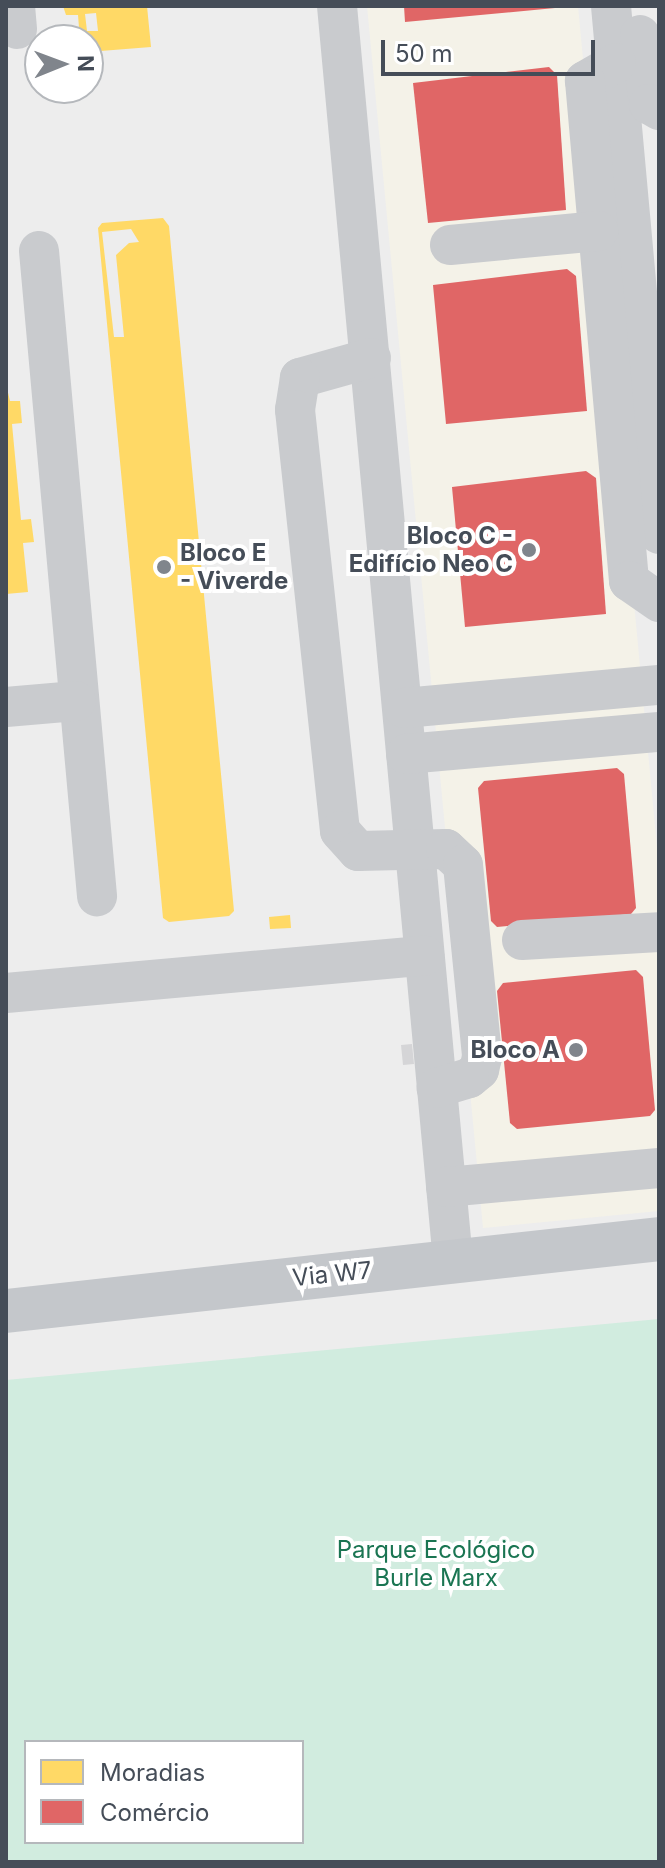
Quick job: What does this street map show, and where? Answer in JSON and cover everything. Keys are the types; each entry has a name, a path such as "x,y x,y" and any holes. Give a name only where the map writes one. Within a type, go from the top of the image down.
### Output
{"main road":[{"name":"Via W7","path":"6,1311 659,1239"}],"street":[{"path":"337,6 453,1261"},
{"path":"630,19 616,63 654,425 659,534"},
{"path":"630,19 649,104 659,110"},
{"path":"616,63 585,81 629,581 659,602"},
{"path":"450,245 598,231"},
{"path":"39,251 76,701 97,896"},
{"path":"371,358 300,378 295,410 340,831 349,845 367,853 414,846 446,849 463,865 481,1043 479,1070 437,1088"},
{"path":"404,708 659,685"},
{"path":"6,707 76,701"},
{"path":"406,754 659,732"},
{"path":"522,940 659,932"},
{"path":"6,993 424,956"},
{"path":"446,1187 659,1168"}],"shaded area":[{"path":"367,6 578,6 659,869 659,1211 483,1228"}],"green space":[{"name":"Parque Ecológico Burle Marx","path":"659,1319 659,1862 6,1862 6,1380"}],"building: Moradias":[{"path":"63,6 147,6 151,47 104,51 104,24 97,24 96,13 85,14 86,24 79,24 78,15 66,15"},
{"name":"Bloco E - Viverde","path":"163,218 169,226 234,911 229,916 169,922 163,918 98,228 102,223","holes":["131,229 139,242 129,243 116,255 124,337 114,337 102,232"]},
{"path":"6,384 10,401 20,401 22,423 12,424 21,520 31,519 34,542 23,543 28,592 6,594"},
{"path":"290,915 291,928 270,929 269,917"}],"building: Comércio":[{"path":"404,6 555,6 555,8 405,22"},
{"path":"549,67 557,75 566,210 428,223 413,83"},
{"path":"567,269 576,276 587,411 446,424 433,285"},
{"name":"Bloco C - Edifício Neo C","path":"586,471 596,478 606,614 465,627 452,487"},
{"path":"617,768 624,774 636,908 631,914 497,927 491,921 478,788 484,781"},
{"name":"Bloco A","path":"636,970 643,977 655,1110 650,1116 517,1129 510,1123 497,991 503,983"}],"building: Outros":[{"path":"412,1044 414,1064 403,1065 401,1045"}],"place":[{"name":"Bloco C - Edifício Neo C","path":"529,550"},
{"name":"Bloco E - Viverde","path":"164,567"},
{"name":"Bloco A","path":"576,1050"}]}
